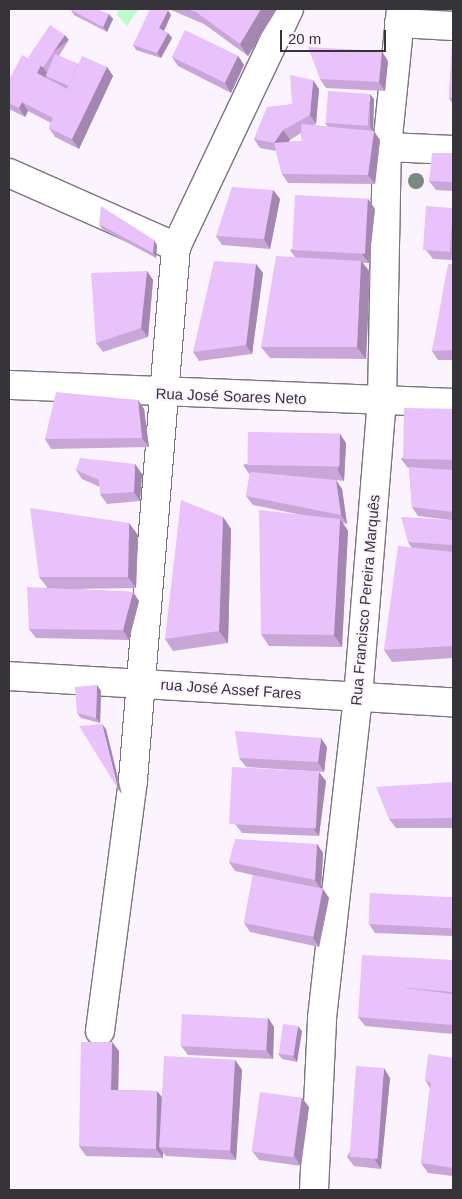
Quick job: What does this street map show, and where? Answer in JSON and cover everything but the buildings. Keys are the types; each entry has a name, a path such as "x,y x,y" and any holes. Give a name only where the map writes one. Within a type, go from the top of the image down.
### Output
{"street":[{"path":"100,1031 124,871 138,683 176,247 289,9"},
{"path":"400,16 453,26"},
{"name":"Rua Francisco Pereira Marquês","path":"314,1190 322,1018 358,697 382,401 387,146 400,16"},
{"path":"387,146 453,150"},
{"path":"9,173 176,247"},
{"name":"Rua José Soares Neto","path":"9,385 164,395 453,403"},
{"name":"rua José Assef Fares","path":"9,676 453,702"}],"green space":[{"path":"119,9 139,9 127,26 117,15"}]}
